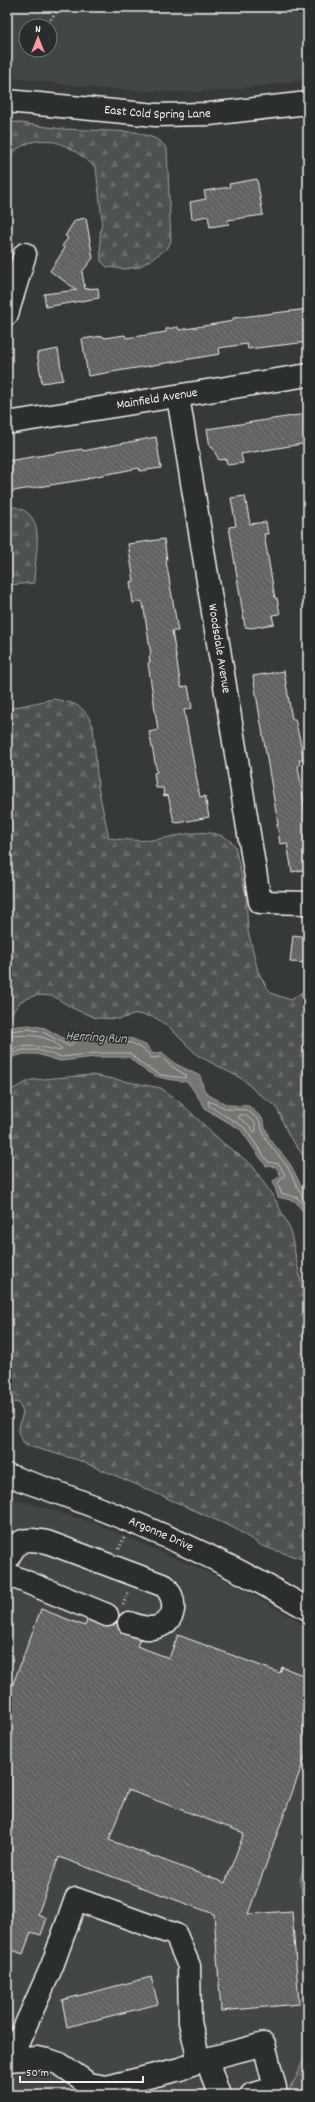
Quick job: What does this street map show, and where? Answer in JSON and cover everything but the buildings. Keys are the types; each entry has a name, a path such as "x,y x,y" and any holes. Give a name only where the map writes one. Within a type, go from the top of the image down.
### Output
{"street":[{"name":"East Cold Spring Lane","path":"7,101 156,115 209,114 308,103"},
{"path":"7,314 25,254"},
{"name":"Mainfield Avenue","path":"7,423 308,375"},
{"name":"Woodsdale Avenue","path":"178,396 260,902 308,903"},
{"name":"Argonne Drive","path":"7,1475 94,1506 172,1538 243,1573 308,1609"},
{"path":"7,1560 15,1545 22,1540 32,1539 47,1542 165,1586 170,1592 174,1602 173,1612 169,1619 157,1627 144,1628 129,1623"},
{"path":"7,1574 107,1614"},
{"path":"219,2095 203,2060 190,2022 189,1966 176,1935 76,1899 52,1966 8,2060 37,2058 48,2060 60,2064 89,2084 107,2087 180,2069 203,2060 264,2044 276,2088 251,2095"}],"path":[{"path":"52,18 60,7 67,7"}],"shaded area":[{"path":"7,7 308,7 308,79 222,91 178,92 105,89 7,77"},
{"path":"7,1497 95,1523 234,1584 308,1627 308,1850 305,1857 303,1901 308,1928 308,2048 297,2076 286,2095 7,2095"}],"green space":[{"path":"7,121 62,129 136,132 161,142 167,149 171,241 167,249 139,267 124,269 107,267 101,261 100,236 102,219 96,168 75,151 64,145 53,142 42,141 30,143 19,148 7,158"},
{"path":"7,506 21,509 30,515 35,524 37,546 34,583 7,585"},
{"path":"53,699 78,706 86,713 93,726 98,787 109,838 153,840 185,834 207,833 218,835 227,839 235,846 246,896 248,931 258,971 267,988 273,994 291,1000 308,988 308,1162 289,1136 276,1106 256,1092 244,1080 197,1055 168,1026 154,1017 137,1014 120,1019 96,1018 72,1008 53,996 36,995 21,1001 7,1019 7,709"},
{"path":"92,1075 161,1088 183,1105 223,1143 252,1165 276,1201 290,1229 308,1316 308,1561 262,1546 234,1528 78,1460 25,1445 18,1432 23,1412 18,1402 7,1403 7,1089 13,1089 31,1080"},
{"path":"308,1850 308,1928 300,1881"},
{"path":"308,2048 308,2095 286,2095 297,2076"}],"water":[{"name":"Herring Run","path":"29,1025 45,1028 70,1042 77,1036 87,1034 133,1039 147,1046 153,1054 162,1052 174,1063 200,1076 204,1090 212,1097 228,1105 249,1106 262,1118 269,1138 290,1164 308,1199 308,1218 295,1201 278,1197 273,1181 281,1176 276,1167 266,1166 241,1130 206,1109 188,1082 156,1076 143,1069 129,1057 96,1057 60,1061 37,1054 23,1054 7,1059 7,1027"}]}
